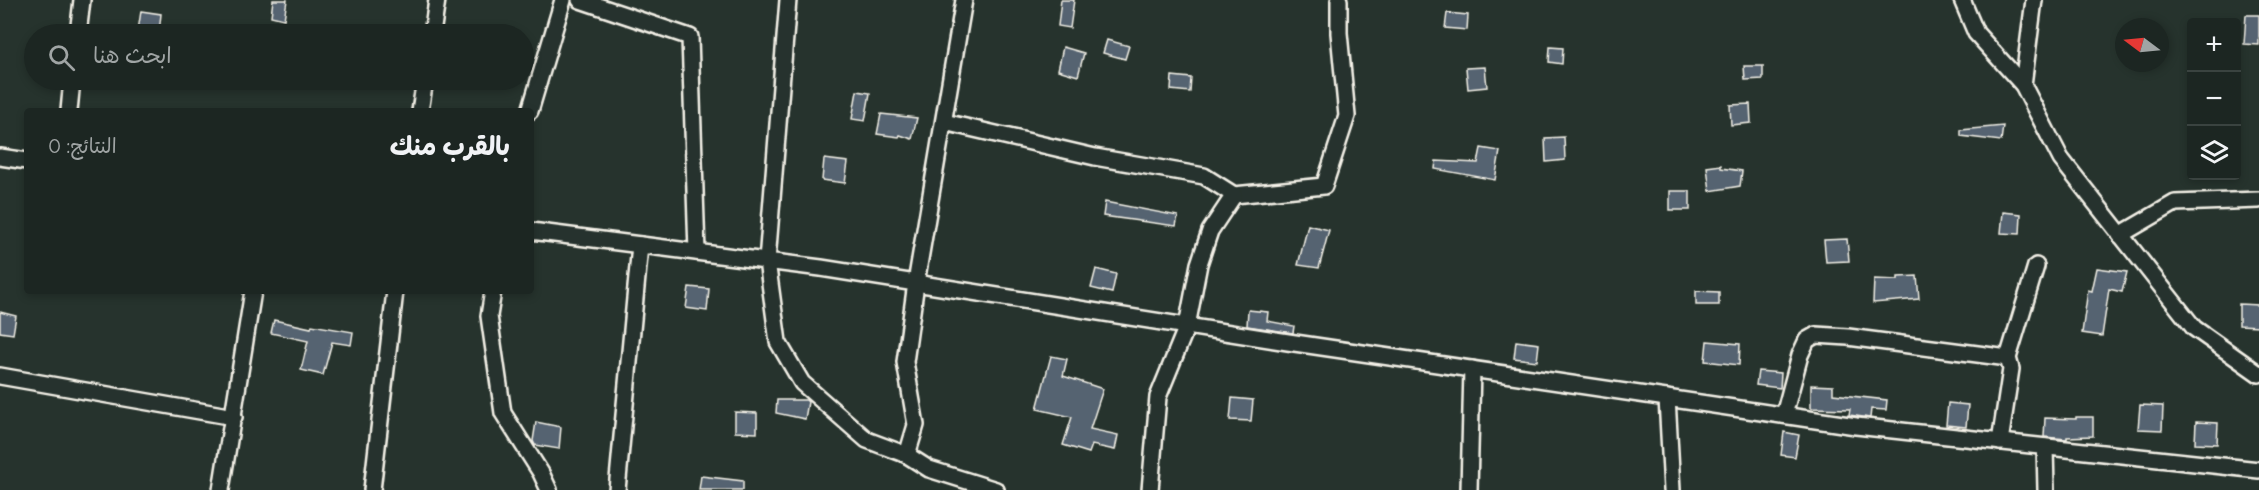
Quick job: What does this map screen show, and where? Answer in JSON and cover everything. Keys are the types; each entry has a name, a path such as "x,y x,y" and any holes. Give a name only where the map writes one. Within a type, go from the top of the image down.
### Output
{"street":[{"path":"79,24 82,0"},
{"path":"433,24 437,0"},
{"path":"531,108 563,0"},
{"path":"580,0 690,37 697,252"},
{"path":"788,0 767,261 777,342 802,383 867,440 907,454 929,469 996,490"},
{"path":"907,454 916,425 905,362 916,283 964,0"},
{"path":"944,122 1095,158 1204,176 1234,195 1324,186 1347,116 1339,33 1339,0"},
{"path":"1962,0 1976,33 2023,85 2061,159 2120,235 2194,328 2259,374"},
{"path":"2023,85 2034,0"},
{"path":"69,108 71,90"},
{"path":"420,108 423,90"},
{"path":"0,157 24,161"},
{"path":"1150,490 1158,397 1187,326 1199,264 1210,231 1234,195"},
{"path":"2120,235 2175,203 2259,200"},
{"path":"534,231 767,261 1856,426 2259,470"},
{"path":"617,490 640,245"},
{"path":"2000,442 2011,369 2008,358 2036,266"},
{"path":"221,490 253,294"},
{"path":"372,490 395,294"},
{"path":"493,294 489,316 503,413 541,473 549,490"},
{"path":"1784,415 1800,355 1807,340 1816,335 1848,337 2008,358"},
{"path":"1469,490 1472,369"},
{"path":"0,376 234,417"},
{"path":"1667,398 1672,490"},
{"path":"2045,447 2046,490"}],"building":[{"path":"273,0 287,0 284,19 271,16"},
{"path":"1061,0 1074,0 1070,28 1058,26"},
{"path":"141,11 161,14 160,24 139,24"},
{"path":"1447,13 1468,15 1467,30 1445,28"},
{"path":"2246,15 2259,15 2259,45 2244,44"},
{"path":"1107,40 1129,46 1125,59 1103,53"},
{"path":"1063,47 1084,53 1078,76 1058,70"},
{"path":"1550,47 1563,48 1562,64 1549,62"},
{"path":"1744,66 1763,66 1763,79 1745,80"},
{"path":"1485,67 1487,87 1468,89 1466,68"},
{"path":"1172,76 1191,78 1190,92 1171,90"},
{"path":"857,91 870,93 865,121 852,119"},
{"path":"1750,104 1751,123 1731,125 1730,105"},
{"path":"881,114 917,118 912,139 900,135 899,137 877,134"},
{"path":"2003,126 2001,141 1961,136 1961,130"},
{"path":"1564,137 1565,160 1546,162 1545,138"},
{"path":"1481,148 1500,151 1495,180 1435,169 1436,161 1478,163"},
{"path":"824,159 848,162 845,183 822,180"},
{"path":"1721,165 1721,168 1742,171 1740,186 1710,191 1707,167"},
{"path":"1670,191 1690,191 1690,210 1670,210"},
{"path":"1105,202 1178,216 1176,226 1103,216"},
{"path":"2003,212 2021,214 2020,234 2001,233"},
{"path":"1308,225 1329,230 1319,268 1298,265"},
{"path":"1847,239 1849,261 1826,262 1824,240"},
{"path":"2097,268 2127,272 2122,292 2109,289 2102,336 2082,333 2088,290 2092,291"},
{"path":"1096,269 1116,274 1112,293 1091,288"},
{"path":"1917,276 1919,299 1873,303 1874,279 1898,280 1898,277"},
{"path":"689,287 709,289 707,311 686,308"},
{"path":"1696,291 1719,292 1719,305 1696,305"},
{"path":"2239,304 2259,305 2259,326 2239,325"},
{"path":"1248,310 1268,312 1267,321 1294,326 1293,333 1247,326"},
{"path":"0,312 16,316 13,334 0,332"},
{"path":"274,320 311,328 312,325 353,332 351,345 332,342 323,375 301,370 308,341 271,333"},
{"path":"1516,341 1539,344 1537,361 1514,358"},
{"path":"1707,341 1740,344 1739,365 1705,361"},
{"path":"1051,356 1067,359 1063,376 1103,389 1090,429 1118,435 1115,450 1092,445 1089,453 1063,445 1072,417 1037,409"},
{"path":"1758,371 1781,373 1780,388 1756,385"},
{"path":"1811,385 1833,386 1833,394 1887,400 1886,410 1871,409 1870,418 1849,415 1850,409 1811,408"},
{"path":"1232,398 1253,400 1251,421 1230,420"},
{"path":"777,400 806,400 808,402 805,419 776,413"},
{"path":"1948,403 1968,405 1966,427 1946,425"},
{"path":"2140,405 2163,406 2162,430 2138,429"},
{"path":"735,412 757,413 757,433 735,432"},
{"path":"2076,417 2093,417 2093,436 2067,437 2067,439 2044,437 2045,418 2076,419"},
{"path":"536,422 561,427 559,449 535,445 533,441"},
{"path":"2196,422 2218,423 2217,444 2195,443"},
{"path":"1784,432 1799,435 1795,457 1781,455"},
{"path":"701,476 743,481 743,490 699,490"}]}
